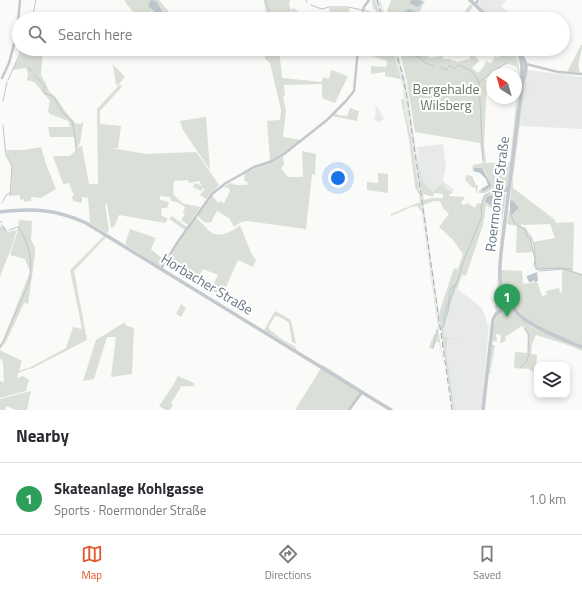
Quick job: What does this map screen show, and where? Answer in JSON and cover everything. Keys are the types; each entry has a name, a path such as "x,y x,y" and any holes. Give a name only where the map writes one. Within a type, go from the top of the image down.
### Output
{"main road":[{"path":"470,0 482,12"},
{"name":"Roermonder Straße","path":"519,56 522,66"},
{"name":"Roermonder Straße","path":"521,56 526,66 522,86"},
{"name":"Roermonder Straße","path":"520,104 500,268 501,282 506,298 523,319 533,326 582,347"},
{"path":"503,191 510,185"},
{"name":"Horbacher Straße","path":"0,212 41,210 74,218 97,229 391,410"},
{"path":"505,308 506,298"},
{"path":"483,410 492,322 495,315 510,304"},
{"path":"505,308 514,309"}],"street":[{"path":"19,12 20,0"},
{"path":"363,12 368,0"},
{"path":"475,5 478,0"},
{"path":"2,78 12,50"},
{"path":"161,269 179,240 212,194 231,180 254,167 272,161 284,154 331,116 353,92 356,81 358,56"},
{"path":"522,66 532,66 582,74"},
{"path":"349,410 363,392"}],"shaded area":[{"path":"151,0 156,1 162,12 155,12 148,6"},
{"path":"375,0 380,0 384,12 379,12"},
{"path":"411,0 420,0 423,2 418,7 410,4"},
{"path":"480,0 506,0 501,6 508,12 485,12 478,5"},
{"path":"410,9 414,12 403,12"},
{"path":"394,56 399,56 407,86 441,329 438,330 411,136 404,109 403,87"},
{"path":"528,70 582,77 582,129 520,126"},
{"path":"374,104 384,119 379,122 374,120 376,110"},
{"path":"443,144 446,166 443,181 454,190 453,192 447,190 433,192 423,182 417,147"},
{"path":"474,168 482,168 491,184 491,186 482,192 481,189 488,185 486,179 480,173 473,171"},
{"path":"491,195 502,206 502,213 485,202 486,197"},
{"path":"512,200 519,208 512,215 510,211 510,201"},
{"path":"537,272 538,281 535,282 534,280 529,282 527,276"},
{"path":"456,288 481,307 487,320 486,324 489,324 482,409 480,410 455,410 446,351 448,339 464,340 444,337 443,330"}],"green space":[{"path":"125,0 159,0 169,12 133,12"},
{"path":"264,0 290,0 289,4 291,10 294,8 299,12 266,12"},
{"path":"372,0 375,0 379,12 376,12 373,8"},
{"path":"391,0 411,0 411,5 417,6 422,1 420,0 425,1 420,12 387,11"},
{"path":"470,4 473,6 469,12 465,12"},
{"path":"329,8 349,8 350,12 330,12"},
{"path":"581,45 582,48 579,63 580,72 567,72"},
{"path":"20,56 42,56 41,75 49,91 75,123 80,124 84,122 80,144 76,149 74,137 50,137 48,127 70,127 68,121 50,114 48,111 50,101 34,82 27,80 27,70 25,68 12,70"},
{"path":"265,56 280,56 282,78 322,82 323,77 329,79 331,70 348,76 335,103 322,98 322,83 284,85 285,96 283,97 286,110 283,137 301,140 270,161 267,121 280,120 281,110 270,63 265,59"},
{"path":"373,56 394,56 401,79 385,76 385,72 371,74 371,66 386,67 387,61"},
{"name":"Bergehalde Wilsberg","path":"401,56 429,56 428,58 442,56 443,59 451,59 451,61 454,60 457,62 470,59 470,56 475,56 479,61 472,68 478,73 486,61 490,63 492,62 495,56 498,58 500,56 516,56 519,68 509,64 503,65 499,68 486,68 486,78 483,80 486,79 484,144 486,163 510,162 516,104 518,106 508,184 504,190 495,189 484,193 479,193 479,190 481,191 491,186 488,177 482,168 472,169 473,165 483,163 480,143 415,132 407,82"},
{"path":"106,57 125,77 117,86 113,65"},
{"path":"528,70 512,178 520,104 522,104 522,90"},
{"path":"120,84 122,87 100,111 100,124 121,126 118,148 112,148 146,154 195,152 219,185 206,199 200,195 204,190 203,187 201,191 193,187 195,183 202,186 199,181 189,183 188,180 174,181 173,194 182,203 200,207 188,225 181,220 185,214 183,213 185,207 177,202 171,201 170,197 160,196 160,200 169,202 167,208 162,208 161,215 168,219 165,223 119,215 114,227 111,228 107,204 105,205 109,230 107,233 90,223 88,198 82,197 82,203 73,201 72,196 74,196 69,183 63,184 53,156 70,156 80,146 82,146 89,184 98,184 97,109"},
{"path":"404,99 404,109 411,136 422,212 417,206 411,207 391,216 391,214 420,202 419,195 415,187 409,139 401,100"},
{"path":"350,108 359,111 357,121 332,116 336,113 338,115 347,116"},
{"path":"206,117 210,170 183,130 180,121"},
{"path":"41,147 56,189 41,198 31,197 31,201 24,202 24,199 20,200 20,195 11,196 12,166 6,150 23,150"},
{"path":"416,147 423,182 433,192 442,184 447,190 453,192 449,195 450,196 465,197 461,203 464,205 467,203 475,208 477,203 481,204 485,194 496,191 506,194 500,238 502,216 486,205 483,225 466,276 462,275 457,289 456,288 443,330 441,329 439,313 454,268 458,269 463,254 453,240 439,227 449,214 443,208 440,201 434,201 423,205","holes":["434,193 443,194 443,198 431,198 424,200 423,194 433,197","490,195 502,206 502,213 485,203 486,197"]},
{"path":"302,151 316,154 315,175 312,174 306,229 247,221 241,222 234,227 229,218 217,211 212,222 206,223 198,217 197,215 212,195 218,203 220,201 224,203 230,191 228,187 224,187 230,183 236,185 247,185 248,182 244,181 245,173 283,156 284,165 281,168 288,177 303,177"},
{"path":"378,173 388,174 388,193 367,190 367,182 378,183"},
{"path":"466,175 472,176 476,185 478,185 477,193 476,189 465,180"},
{"path":"512,179 513,188 554,219 556,223 574,222 573,271 582,274 582,345 553,334 527,319 512,304 514,298 511,302 505,291 501,270 522,271 523,284 537,282 542,296 547,295 546,291 559,288 560,293 562,292 562,269 535,270 536,260 533,242 555,238 550,224 521,224 521,226 529,233 534,252 516,253 517,226 507,224 509,211 513,215 519,208 512,200 510,201"},
{"path":"172,216 187,227 185,230 169,219"},
{"path":"195,217 210,232 218,235 233,230 240,225 251,253 256,260 253,267 238,260 222,296 211,290 218,275 203,269 196,280 165,265"},
{"path":"19,220 32,221 31,240 35,247 35,255 28,304 24,303 7,340 0,350 0,344 30,272 25,259 10,255 17,233"},
{"path":"0,226 4,226 8,232 17,230 0,277"},
{"path":"130,229 156,238 151,249 165,261 162,266 159,266 125,244"},
{"path":"105,235 107,236 74,271 87,340 31,369 18,373 17,378 23,376 29,380 26,391 0,398 0,381 4,382 3,362 0,358 0,350 22,361 19,371 31,367 66,348 73,327 82,329 70,270"},
{"path":"498,275 506,300 503,307 496,312 495,309"},
{"path":"181,304 186,308 181,317 176,314"},
{"path":"509,308 532,327 582,349 582,351 536,335 532,344 531,354 537,355 536,362 534,362 534,372 528,369 514,368 515,352 527,353 528,334 522,326 505,337 506,340 502,343 500,343 501,336 498,334 496,334 497,342 493,341 495,321 504,310"},
{"path":"275,311 291,320 296,344 292,342 289,323 282,318 275,316 269,326 269,329 283,340 296,347 296,349 264,330"},
{"path":"125,322 125,325 134,328 132,374 111,377 116,337 107,337 94,379 83,381 96,340"},
{"path":"438,329 444,366 439,342 436,342 433,349 429,348 434,334 436,335 436,330"},
{"path":"441,330 444,330 444,337 464,340 448,339 446,351 455,410 453,410 451,400"},
{"path":"492,345 495,345 489,374"},
{"path":"323,365 364,392 350,410 295,410"},
{"path":"178,376 194,383 194,386 172,387"},
{"path":"172,387 181,387 171,403 173,405 169,410 166,410 159,406"},
{"path":"31,391 27,410 16,410 6,406 5,410 0,410 0,399"}],"waterway":[{"path":"33,12 36,0"},
{"path":"265,0 269,12"},
{"path":"311,5 322,9 329,7 348,7 362,10"},
{"path":"365,10 369,12"},
{"path":"8,80 19,56"},
{"path":"415,56 421,58 425,63 434,66"},
{"path":"479,82 506,63"},
{"path":"441,67 446,70 450,65 454,69 458,65 473,73 479,83 483,160"},
{"path":"29,67 33,72"},
{"path":"34,75 45,86 43,91 44,93 54,97 63,113 72,121 75,136"},
{"path":"3,101 7,82"},
{"path":"3,125 6,155 12,166 10,196"},
{"path":"75,137 76,150"},
{"path":"461,269 481,219 481,207 484,196 491,192 497,194 499,192"},
{"path":"2,203 6,195 10,193"},
{"path":"498,194 498,200 504,206"},
{"path":"509,211 515,224"},
{"path":"2,225 6,230"},
{"path":"516,225 525,229 529,238"},
{"path":"9,230 18,227"},
{"path":"0,347 30,278 30,255 26,241 19,228"},
{"path":"530,235 534,244 536,268"},
{"path":"530,239 535,259"},
{"path":"534,266 535,260"},
{"path":"536,269 571,269"},
{"path":"539,271 563,269 582,275"},
{"path":"442,330 450,300 461,270"},
{"path":"444,322 450,292 456,284"},
{"path":"524,328 528,333 529,352"},
{"path":"433,348 437,330"},
{"path":"520,368 526,363 529,354"}],"railway":[{"path":"377,0 381,12"},
{"path":"397,56 407,97 452,410"}],"place":[{"name":"Skateanlage Kohlgasse","path":"507,317"}]}
